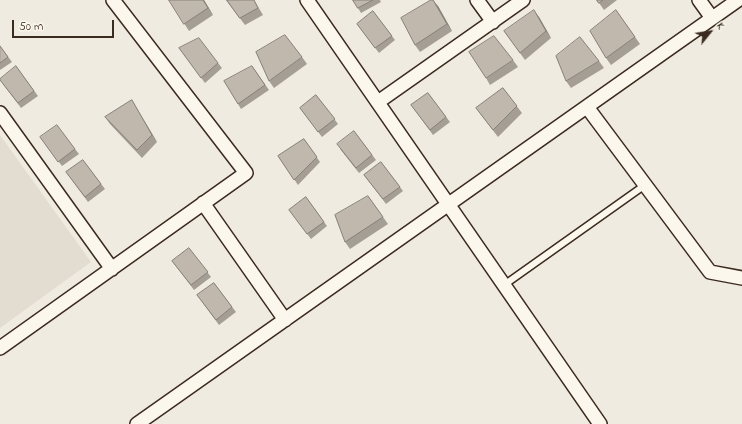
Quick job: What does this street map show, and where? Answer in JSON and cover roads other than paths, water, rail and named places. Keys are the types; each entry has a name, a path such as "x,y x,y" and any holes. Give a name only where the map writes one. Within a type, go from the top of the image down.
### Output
{"street":[{"path":"0,348 246,173 113,0"},
{"path":"308,0 600,424"},
{"path":"477,0 493,22"},
{"path":"378,102 523,0"},
{"path":"699,0 712,18"},
{"path":"137,424 738,0"},
{"path":"587,107 710,272 742,278"},
{"path":"0,113 112,269"},
{"path":"203,203 285,320"}],"lane":[{"path":"504,285 645,185"}]}
